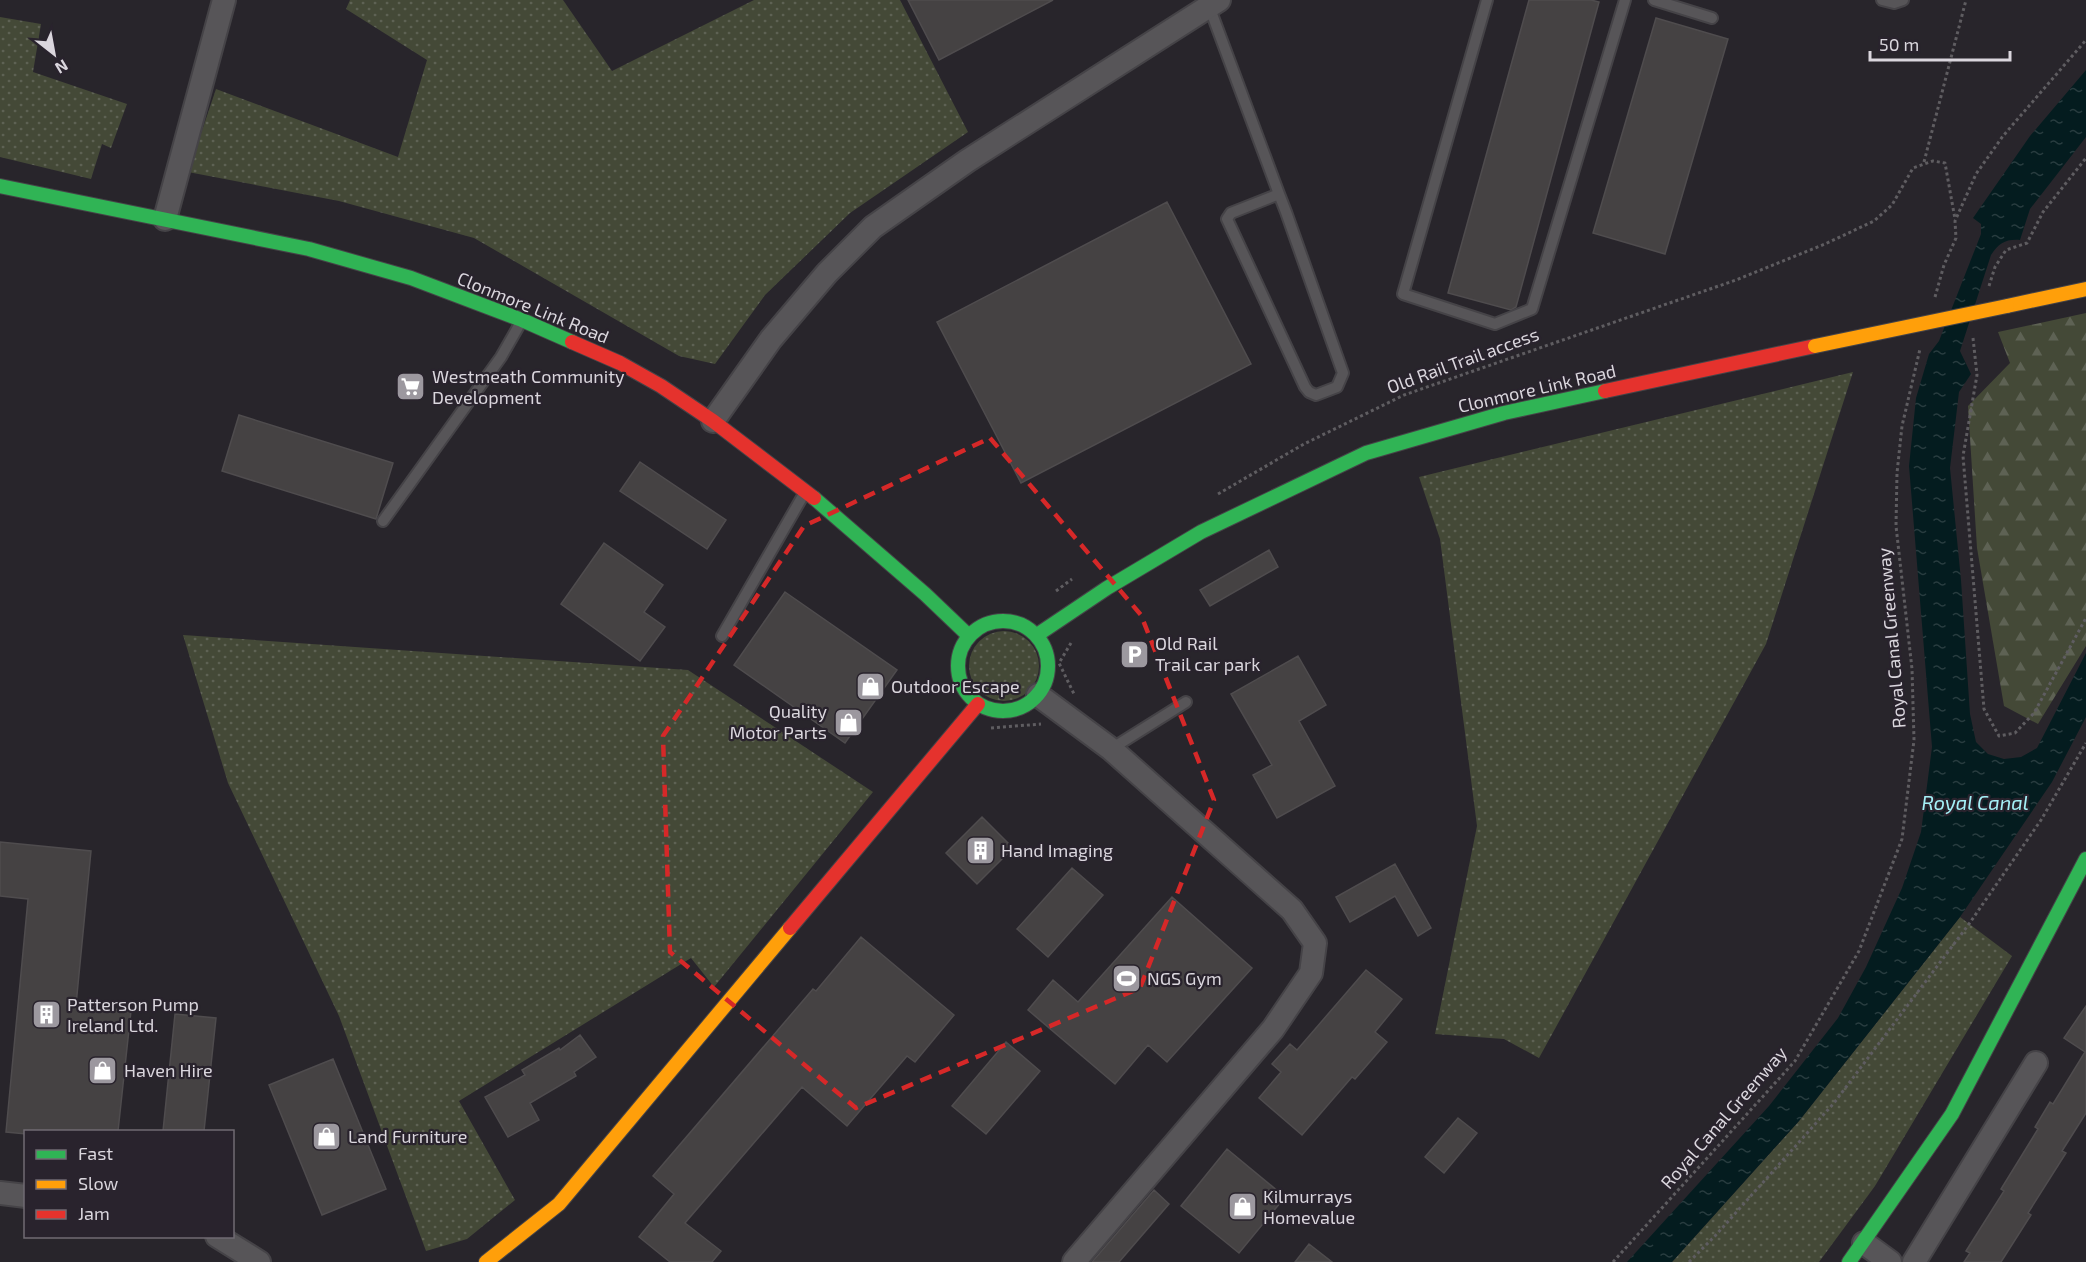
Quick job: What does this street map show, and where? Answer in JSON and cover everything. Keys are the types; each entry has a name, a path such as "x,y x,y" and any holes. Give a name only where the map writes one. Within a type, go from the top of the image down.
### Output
{"main road":[{"name":"Clonmore Link Road","path":"0,186 309,249 411,278 522,320 620,363 661,386 713,421 806,491 925,594 969,636"},
{"name":"Clonmore Link Road","path":"1037,635 1107,588 1201,532 1366,453 1504,413 2086,289"},
{"path":"995,621 1011,621 1025,626 1037,635 1048,658 1045,684 1038,695 1028,704 1003,711 990,710 978,704 967,693 960,679 958,664 961,649 969,636 981,626 995,621"},
{"path":"486,1262 559,1204 978,704"},
{"path":"1850,1262 1952,1114 2086,859"}],"street":[{"path":"165,219 224,0"},
{"path":"713,421 771,339 827,273 873,227 967,161 1211,2"},
{"path":"1038,695 1111,749 1292,910 1315,943 1311,973 1273,1029 1074,1262"},
{"path":"1914,1262 2036,1063"},
{"path":"0,1193 24,1196"},
{"path":"220,1238 259,1262"},
{"path":"1864,1243 1890,1262"}],"lane":[{"path":"1487,0 1403,294 1495,324 1532,309 1625,0"},
{"path":"1654,0 1712,18"},
{"path":"1882,0 1894,3 1903,0"},
{"path":"1211,2 1343,373 1337,387 1316,395 1305,387 1227,219 1231,213 1279,194"},
{"path":"383,521 501,357 522,320"},
{"path":"722,636 806,491"},
{"path":"1111,749 1186,702"}],"path":[{"path":"1934,299 1944,265 1956,238 1955,221 1945,164 1933,161 1924,162 1966,0"},
{"path":"1955,221 1976,174 1996,145 2086,40"},
{"path":"1989,287 1995,267 2006,250 2027,243 2043,212 2086,158"},
{"name":"Old Rail Trail access","path":"1212,498 1304,444 1404,394 1736,280 1874,221 1892,205 1913,168 1924,162"},
{"path":"1973,336 1977,375 1964,456 1984,710 1999,736 2015,733 2034,713 2086,618"},
{"name":"Royal Canal Greenway","path":"1613,1262 1795,1060 1860,951 1902,839 1914,740 1912,669 1896,526 1897,473 1902,426 1921,344"},
{"path":"1053,594 1060,586 1080,575"},
{"path":"1689,1262 1834,1103 1969,924 2041,820 2086,743"}],"highlighted area":[{"path":"990,438 1141,615 1214,800 1140,988 856,1108 670,952 663,736 804,526"}],"green space":[{"path":"350,0 563,0 612,71 754,0 900,0 968,132 850,213 765,295 715,364 679,356 474,238 339,201 188,172 216,89 398,157 427,60 346,9"},
{"path":"0,17 41,24 33,72 127,104 111,148 102,144 91,179 0,157"},
{"path":"2086,313 2086,646 2038,724 2004,706 1977,548 1968,406 2010,363 1998,332"},
{"path":"1853,372 1766,644 1539,1058 1504,1039 1435,1034 1477,826 1440,539 1419,477"},
{"path":"1004,631 1017,634 1029,641 1036,653 1039,666 1036,679 1029,691 1017,698 1004,701 991,698 979,691 972,679 969,666 972,653 979,641 991,634"},
{"path":"183,635 688,670 873,792 714,987 691,958 459,1101 515,1200 467,1239 426,1251 339,1016 228,783"},
{"path":"1960,917 2012,956 1875,1186 1819,1262 1672,1262 1799,1121"}],"water":[{"name":"Royal Canal","path":"2086,70 2086,137 2030,209 2020,240 2003,243 1991,255 1960,351 1971,374 1959,392 1950,468 1961,580 1970,714 1976,742 1988,754 2004,759 2021,757 2037,748 2086,653 2086,717 2052,782 1960,917 1799,1121 1672,1262 1627,1262 1769,1106 1838,1018 1866,967 1902,888 1921,832 1932,747 1909,466 1916,398 1929,354 1939,341 1981,234 1981,224 1973,218 2030,136"}],"building":[{"path":"908,0 1053,0 939,60"},
{"path":"1529,0 1599,2 1516,307 1511,310 1448,293"},
{"path":"1656,18 1728,39 1665,254 1593,233"},
{"path":"1167,202 1251,364 1021,483 937,322"},
{"path":"239,415 393,463 376,519 222,471"},
{"path":"640,462 726,520 707,549 620,491"},
{"path":"604,543 663,585 644,612 665,627 640,661 561,604"},
{"path":"1269,550 1278,567 1210,606 1200,590"},
{"path":"785,592 897,670 845,743 734,665"},
{"path":"1298,656 1326,705 1299,721 1335,786 1277,818 1253,775 1272,765 1231,694"},
{"name":"Hand Imaging","path":"982,817 1013,848 977,884 946,853"},
{"name":"Patterson Pump Ireland Ltd.","path":"0,842 91,851 76,1005 131,1011 118,1130 24,1130 24,1134 6,1132 28,899 0,896"},
{"path":"1395,864 1431,928 1418,936 1395,896 1350,922 1336,897"},
{"path":"1072,868 1103,895 1048,957 1017,929"},
{"path":"1172,897 1252,968 1167,1062 1148,1045 1115,1084 1028,1010 1053,980 1078,1002"},
{"path":"861,937 954,1015 915,1062 907,1056 847,1126 802,1087 685,1223 721,1251 712,1262 670,1262 639,1237 674,1194 653,1176 813,989 816,991"},
{"path":"1366,970 1402,999 1375,1032 1387,1042 1355,1079 1352,1077 1302,1135 1259,1098 1281,1072 1272,1064 1290,1044 1297,1050"},
{"path":"2086,1006 2086,1113 2062,1151 2066,1153 2028,1213 2031,1215 2001,1262 1964,1262 1970,1253 1966,1251 2004,1191 2001,1189 2038,1129 2035,1127 2050,1102 2053,1104 2085,1052 2064,1038"},
{"path":"175,1014 216,1018 204,1130 163,1130"},
{"path":"580,1035 596,1057 574,1072 576,1076 530,1103 539,1120 508,1137 485,1097 525,1075 522,1070 559,1048 560,1050"},
{"path":"1006,1042 1040,1071 986,1134 952,1106"},
{"name":"Land Furniture","path":"333,1059 386,1189 322,1215 269,1085"},
{"path":"1458,1118 1477,1133 1444,1173 1425,1157"},
{"path":"1227,1149 1285,1197 1239,1253 1181,1206"},
{"path":"1154,1190 1169,1204 1119,1262 1092,1262"},
{"path":"1309,1244 1332,1262 1295,1262"}],"traffic: fast":[{"path":"0,186 309,249 411,278 522,320 572,342"},
{"path":"1037,635 1107,588 1201,532 1366,453 1504,413 1605,391"},
{"path":"814,498 925,594 969,636"},
{"path":"1003,621 1020,624 1035,634 1045,649 1048,666 1045,683 1035,698 1020,708 1003,711 986,708 971,698 961,683 958,666 961,649 971,634 986,624 1003,621"},
{"path":"1849,1262 1952,1114 2086,859"}],"traffic: slow":[{"path":"2007,306 2086,289"},
{"path":"1815,346 2007,306"},
{"path":"486,1262 559,1204 790,928"}],"traffic: jam":[{"path":"572,342 620,363 661,386 713,421 814,498"},
{"path":"1605,391 1815,346"},
{"path":"790,928 978,704"}],"place":[{"name":"Westmeath Community Development","path":"411,387"},
{"name":"Old Rail Trail car park","path":"1134,654"},
{"name":"Outdoor Escape","path":"870,687"},
{"name":"Quality Motor Parts","path":"848,722"},
{"name":"Hand Imaging","path":"980,851"},
{"name":"NGS Gym","path":"1126,979"},
{"name":"Patterson Pump Ireland Ltd.","path":"46,1015"},
{"name":"Haven Hire","path":"103,1071"},
{"name":"Land Furniture","path":"327,1137"},
{"name":"Kilmurrays Homevalue","path":"1242,1207"}]}
